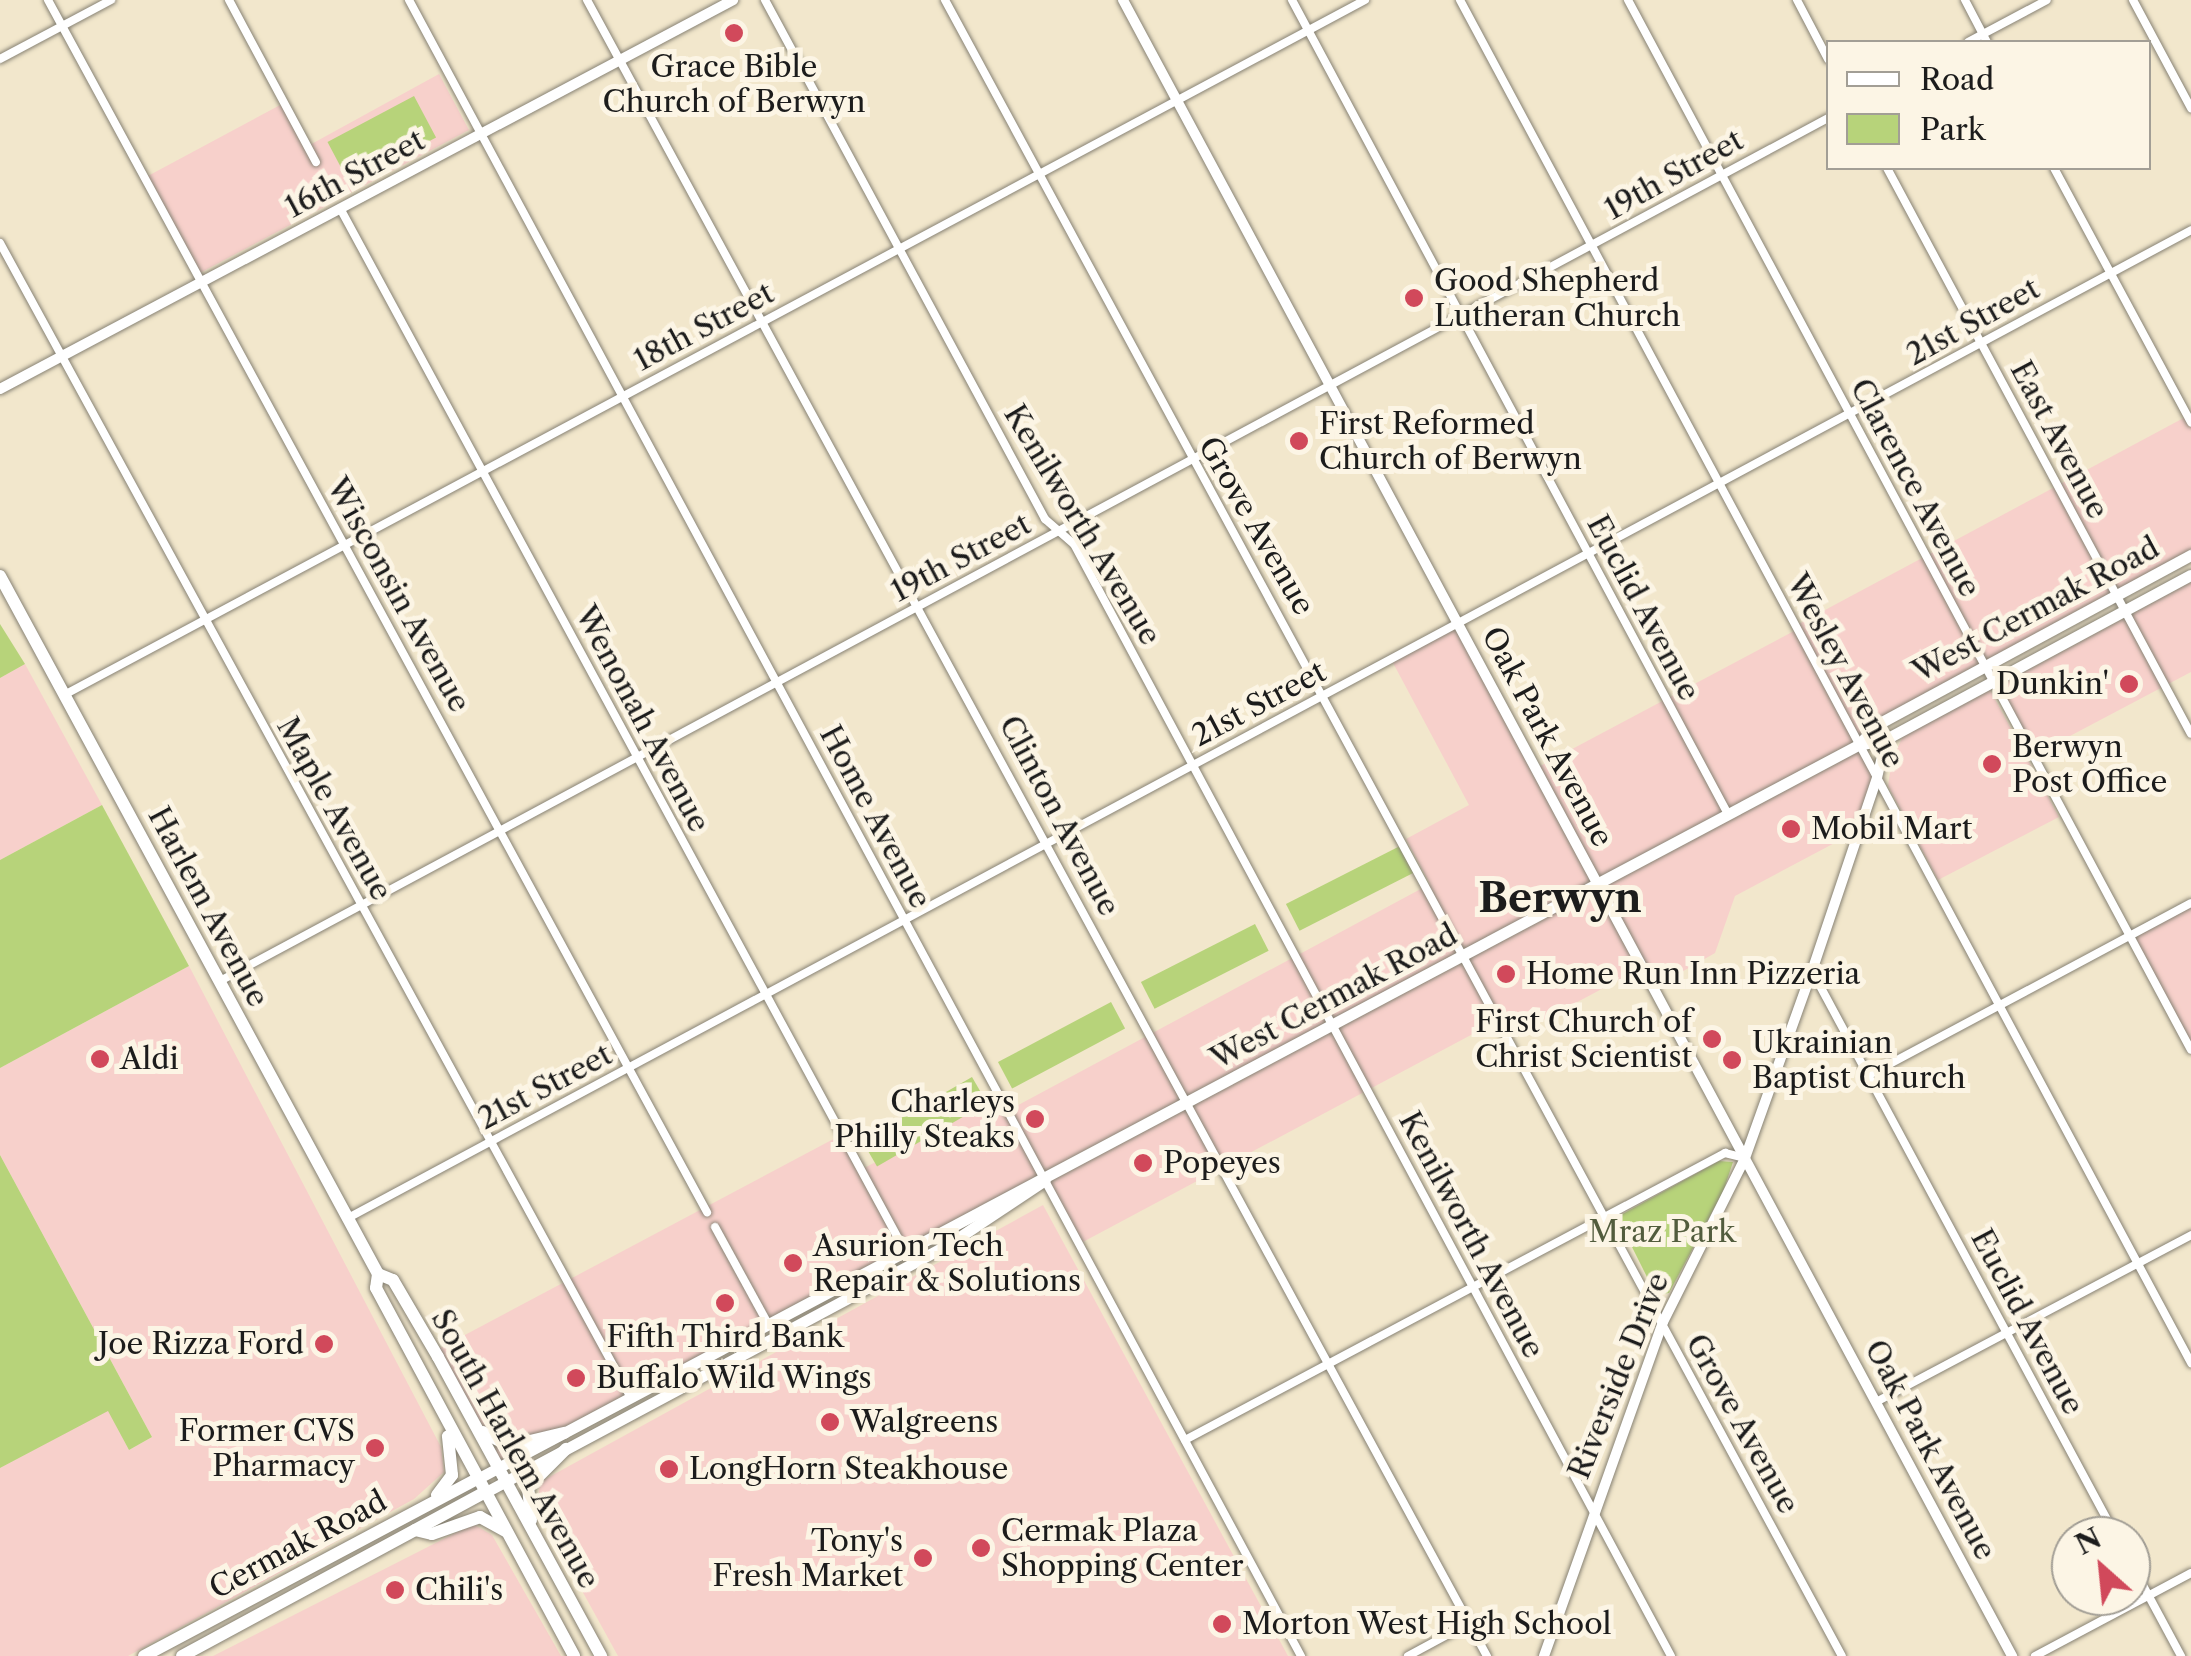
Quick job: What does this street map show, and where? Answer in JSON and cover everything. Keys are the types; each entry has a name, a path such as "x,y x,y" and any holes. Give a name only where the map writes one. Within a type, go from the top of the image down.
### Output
{"main road":[{"name":"West Cermak Road","path":"1858,745 1878,724 2191,555"},
{"name":"West Cermak Road","path":"477,1479 1858,745 1886,738 2191,575"},
{"name":"Harlem Avenue","path":"0,576 348,1218"},
{"name":"West Cermak Road","path":"484,1493 950,1244 1045,1180"},
{"name":"South Harlem Avenue","path":"348,1218 378,1274 376,1288 574,1656"},
{"name":"South Harlem Avenue","path":"378,1274 392,1280 478,1428 601,1656"},
{"path":"422,1508 452,1475 442,1414"},
{"path":"478,1428 509,1446 564,1432"},
{"path":"532,1527 528,1487 566,1449"},
{"name":"Cermak Road","path":"144,1656 162,1652 477,1479"},
{"name":"Cermak Road","path":"182,1656 484,1493"},
{"path":"416,1530 432,1534 480,1517 506,1532"}],"street":[{"name":"Wisconsin Avenue","path":"48,0 708,1212"},
{"path":"0,59 111,0"},
{"path":"229,0 316,162"},
{"name":"Home Avenue","path":"409,0 1302,1656"},
{"name":"Clinton Avenue","path":"587,0 1486,1656"},
{"name":"16th Street","path":"0,389 733,0"},
{"name":"Kenilworth Avenue","path":"766,0 1045,519 1074,544 1671,1656"},
{"name":"Grove Avenue","path":"946,0 1038,175 1326,694 1842,1656"},
{"name":"Oak Park Avenue","path":"1122,0 2012,1656"},
{"name":"Euclid Avenue","path":"1292,0 1728,814"},
{"name":"18th Street","path":"64,694 1365,0"},
{"name":"Wesley Avenue","path":"1460,0 2191,1362"},
{"name":"Clarence Avenue","path":"1628,0 2191,1050"},
{"path":"1796,0 1826,56"},
{"path":"1964,0 1985,38 2047,0"},
{"path":"2132,0 2191,108"},
{"name":"19th Street","path":"220,981 1826,119"},
{"name":"East Avenue","path":"1887,170 2191,734"},
{"path":"2055,170 2191,422"},
{"name":"Wenonah Avenue","path":"341,210 904,1249"},
{"name":"21st Street","path":"348,1218 2191,230"},
{"name":"Maple Avenue","path":"0,243 630,1396"},
{"path":"1878,724 1886,738"},
{"name":"Riverside Drive","path":"1544,1656 1663,1322 1745,1158 1877,778 1886,738"},
{"path":"1869,1075 2191,903"},
{"name":"Euclid Avenue","path":"1812,971 2105,1516"},
{"path":"1185,1440 1725,1153 1745,1158"},
{"path":"715,1227 767,1322"},
{"path":"1876,1402 2191,1235"},
{"path":"2151,1594 2191,1573"},
{"path":"2151,1601 2181,1656"},
{"path":"2035,1656 2110,1616"},
{"path":"1408,1656 1468,1623"}],"shaded area":[{"path":"439,74 469,130 198,274 146,177 282,104 306,147"},
{"path":"2191,414 2191,553 1859,741 1797,625"},
{"path":"2191,582 2191,672 2034,755 1998,686"},
{"path":"1457,626 1641,968 1525,1030 1499,1020 1081,1243 1009,1110 1430,884 1406,839 1469,805 1392,661"},
{"path":"1796,630 1857,744 1597,882 1536,768"},
{"path":"25,664 102,805 0,860 0,678"},
{"path":"1990,690 2059,817 1938,880 1888,786 1892,760 1903,736"},
{"path":"1858,747 1875,778 1859,830 1735,896 1715,953 1655,987 1599,884"},
{"path":"2191,901 2191,1054 2127,935"},
{"path":"189,966 441,1447 444,1472 414,1499 128,1656 0,1656 0,1468 108,1410 129,1450 152,1437 0,1155 0,1068"},
{"path":"998,1097 1042,1179 907,1251 863,1169"},
{"path":"841,1135 901,1248 496,1464 436,1350"},
{"name":"Cermak Plaza Shopping Center","path":"1043,1205 1288,1656 618,1656 537,1509 540,1482"},
{"path":"473,1524 492,1535 561,1656 213,1656"}],"green space":[{"path":"414,96 436,137 350,184 327,142"},
{"path":"0,624 25,664 0,678"},
{"path":"102,805 189,966 0,1068 0,860"},
{"path":"1400,846 1414,873 1300,931 1286,904"},
{"path":"1255,924 1269,951 1155,1009 1141,982"},
{"path":"1111,1002 1125,1028 1012,1089 998,1062"},
{"path":"972,1077 987,1103 877,1166 862,1140"},
{"path":"0,1155 152,1437 129,1450 108,1411 0,1468"},
{"name":"Mraz Park","path":"1719,1161 1733,1162 1723,1192 1669,1293 1656,1295 1617,1217"}],"place":[{"name":"Grace Bible Church of Berwyn","path":"734,33"},
{"name":"Good Shepherd Lutheran Church","path":"1414,298"},
{"name":"First Reformed Church of Berwyn","path":"1299,441"},
{"name":"Dunkin'","path":"2129,684"},
{"name":"Berwyn Post Office","path":"1992,764"},
{"name":"Mobil Mart","path":"1791,829"},
{"name":"Home Run Inn Pizzeria","path":"1506,974"},
{"name":"First Church of Christ Scientist","path":"1712,1039"},
{"name":"Aldi","path":"100,1059"},
{"name":"Ukrainian Baptist Church","path":"1732,1060"},
{"name":"Charleys Philly Steaks","path":"1035,1119"},
{"name":"Popeyes","path":"1143,1163"},
{"name":"Asurion Tech Repair & Solutions","path":"793,1263"},
{"name":"Fifth Third Bank","path":"725,1303"},
{"name":"Joe Rizza Ford","path":"324,1344"},
{"name":"Buffalo Wild Wings","path":"576,1378"},
{"name":"Walgreens","path":"830,1422"},
{"name":"Former CVS Pharmacy","path":"375,1448"},
{"name":"LongHorn Steakhouse","path":"669,1469"},
{"name":"Cermak Plaza Shopping Center","path":"981,1548"},
{"name":"Tony's Fresh Market","path":"923,1558"},
{"name":"Chili's","path":"395,1590"},
{"name":"Morton West High School","path":"1222,1624"}],"district":[{"name":"Berwyn","path":"1560,898"}]}
